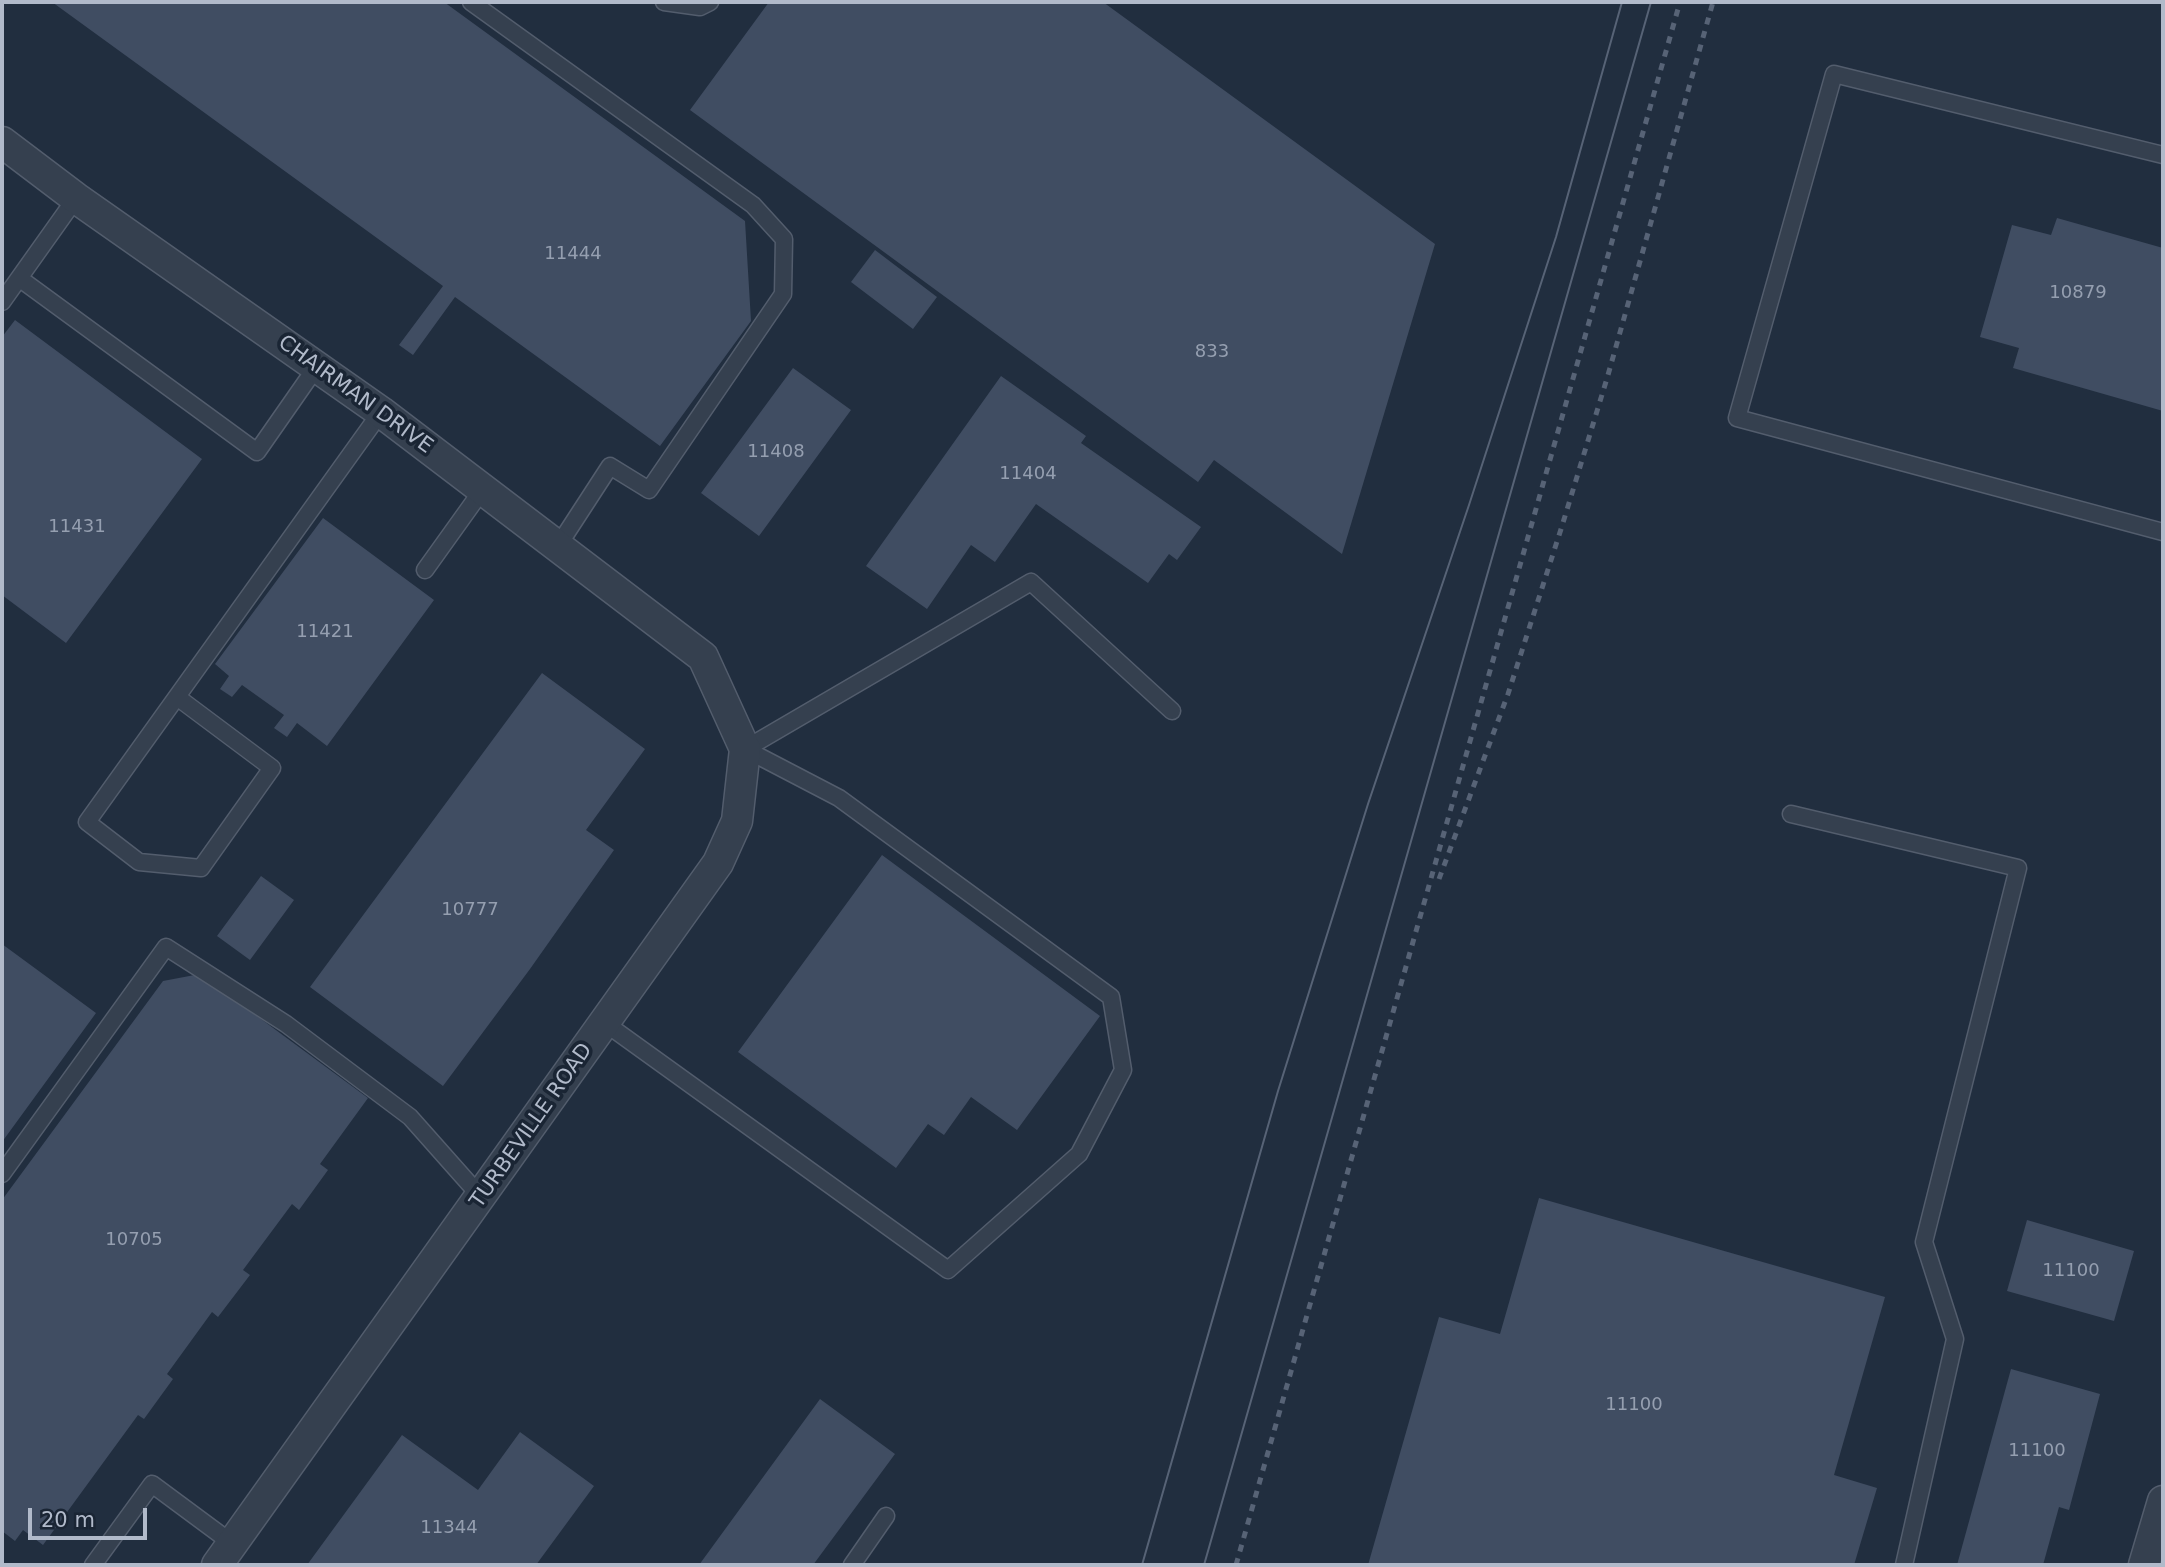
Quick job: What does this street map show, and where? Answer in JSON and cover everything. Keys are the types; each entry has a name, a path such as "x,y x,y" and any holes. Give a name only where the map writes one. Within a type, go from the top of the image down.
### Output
{"street":[{"name":"CHAIRMAN DRIVE","path":"2,142 76,198 381,412 703,657 745,749"},
{"name":"TURBEVILLE ROAD","path":"225,1555 718,863 737,821 745,749"},
{"path":"2144,1565 2159,1531 2163,1502"}],"lane":[{"path":"471,2 753,205 784,239 783,294 649,490 610,466 558,546"},
{"path":"664,2 700,6 710,2"},
{"path":"2163,155 1833,74 1737,418 2163,532"},
{"path":"2,302 76,198"},
{"path":"19,278 257,452 317,366"},
{"path":"177,697 272,768 201,868 139,862 87,821 381,412"},
{"path":"425,570 483,489"},
{"path":"745,749 1031,582 1172,711"},
{"path":"605,1023 948,1270 1079,1154 1123,1070 1111,997 839,798 745,749"},
{"path":"1791,814 2018,868 1924,1242 1955,1339 1903,1565"},
{"path":"2,1174 166,947 286,1024 410,1117 481,1197"},
{"path":"93,1565 152,1484 225,1555"},
{"path":"852,1565 886,1516"}],"building":[{"path":"52,2 444,2 745,221 751,321 660,446 455,297 413,355 399,345 443,286"},
{"path":"769,2 1103,2 1435,244 1342,554 1214,460 1198,482 690,110"},
{"path":"2057,218 2163,248 2163,411 2013,368 2019,348 1980,337 2012,225 2051,235"},
{"path":"875,250 937,297 913,329 851,282"},
{"path":"15,320 202,459 66,643 2,595 2,337"},
{"path":"793,368 851,410 759,536 701,493"},
{"path":"1001,376 1086,436 1081,443 1201,527 1177,560 1169,554 1148,583 1036,504 995,562 971,545 927,609 866,566"},
{"path":"323,518 434,600 327,746 297,723 287,737 274,728 284,715 242,685 232,697 220,689 229,676 215,664"},
{"path":"542,673 645,749 586,830 614,850 443,1086 310,987"},
{"path":"882,855 1100,1016 1017,1130 971,1097 944,1135 928,1124 896,1168 738,1052"},
{"path":"261,876 294,900 250,960 217,936"},
{"path":"2,944 96,1013 2,1142"},
{"path":"200,974 368,1098 320,1164 328,1170 299,1210 292,1204 243,1270 250,1275 218,1317 212,1312 167,1374 173,1379 144,1419 138,1415 43,1545 23,1530 15,1541 2,1531 2,1200 163,981"},
{"path":"1539,1198 1885,1297 1834,1475 1877,1488 1854,1565 1368,1565 1439,1317 1500,1334"},
{"path":"2027,1220 2134,1251 2114,1321 2007,1291"},
{"path":"2011,1369 2100,1394 2069,1510 2059,1507 2043,1565 1957,1565"},
{"path":"820,1399 895,1454 813,1565 699,1565"},
{"path":"520,1432 594,1486 536,1565 307,1565 402,1435 478,1490"}],"tram line":[{"path":"1142,1565 1278,1091 1368,804 1556,237 1622,2"},
{"path":"1204,1565 1651,2"}],"railway":[{"path":"1236,1565 1680,2"},
{"path":"1439,879 1508,694 1562,526 1608,375 1713,2"}]}
